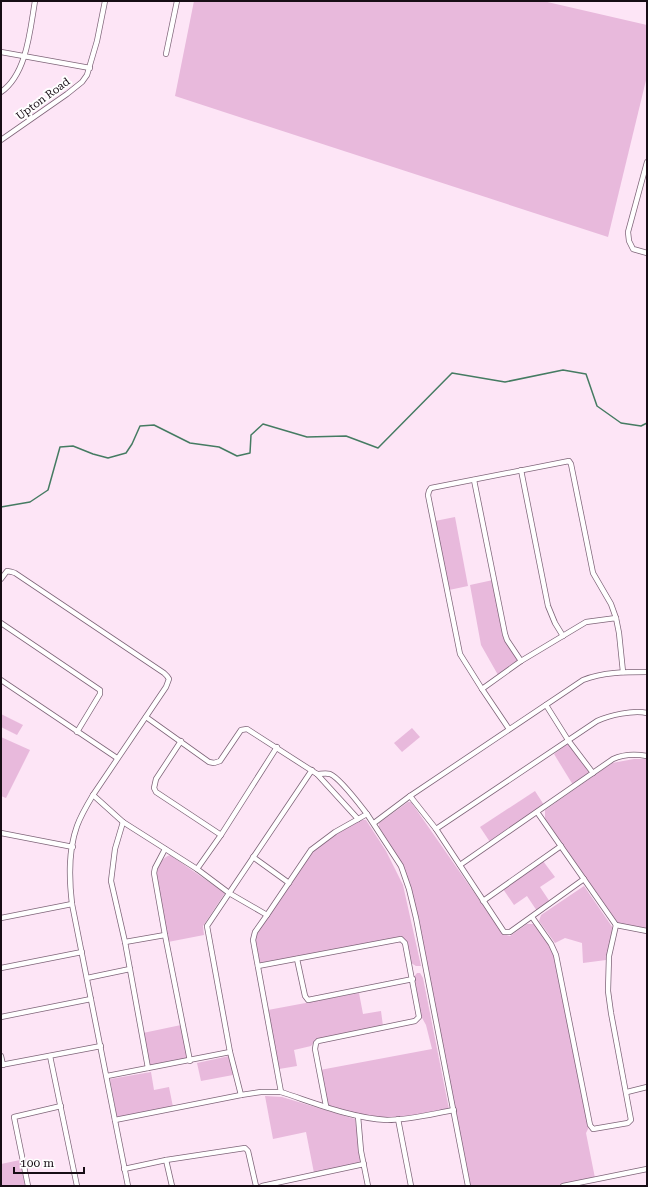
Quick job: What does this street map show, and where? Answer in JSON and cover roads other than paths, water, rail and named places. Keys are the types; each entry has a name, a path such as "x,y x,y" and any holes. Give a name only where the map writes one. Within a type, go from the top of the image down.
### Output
{"street":[{"path":"1,92 10,85 14,79 24,57 36,1"},
{"path":"1,52 90,68 105,1"},
{"path":"166,54 177,1"},
{"name":"Upton Road","path":"1,140 82,82 90,68"},
{"path":"647,162 628,232 629,241 633,249 647,253"},
{"path":"509,729 460,654 428,492 433,487 568,461 570,462 593,573 611,604 616,618 623,672"},
{"path":"521,470 548,606 554,623 563,636"},
{"path":"474,480 503,628 507,640 521,661"},
{"path":"1,579 7,572 15,573 167,676 169,679 168,684 93,795 77,827 69,870 72,904 128,1186"},
{"path":"482,689 521,661 588,621 616,618"},
{"path":"1,623 100,690 100,694 77,732"},
{"path":"374,823 410,796 583,680 623,672 647,672"},
{"path":"1,680 117,758"},
{"path":"546,705 568,740 593,773"},
{"path":"436,829 601,719 620,714 647,713"},
{"path":"146,717 210,762 214,763 220,761 241,730 246,728 249,729 317,774 358,819"},
{"path":"181,741 156,779 154,788 156,792 221,835"},
{"path":"197,869 221,835 277,747"},
{"path":"460,865 613,759 620,756 631,755 647,756"},
{"path":"241,1095 230,1052 207,926 312,770"},
{"path":"317,774 328,774 333,776 347,790 374,823 401,866 409,889 416,918 468,1186"},
{"path":"93,795 123,822 197,869 229,892 267,915"},
{"path":"410,796 436,829 504,932 510,932 584,879"},
{"path":"537,812 616,925 647,931"},
{"path":"281,1092 258,966 254,936 255,932 311,850 335,832 367,814"},
{"path":"123,822 115,849 110,881 125,942 148,1068"},
{"path":"1,833 73,847"},
{"path":"483,901 561,846"},
{"path":"166,849 154,870 165,935 190,1061"},
{"path":"254,857 289,883"},
{"path":"1,918 72,904"},
{"path":"532,917 551,944 556,955 591,1128 595,1129 630,1122 631,1118 608,991 609,956 616,925"},
{"path":"125,942 165,935"},
{"path":"258,966 297,960 401,939 404,943 413,979 419,1013 418,1019 318,1041 315,1049 326,1106"},
{"path":"1,968 82,952"},
{"path":"297,960 305,996 308,1000 413,979"},
{"path":"87,978 130,969"},
{"path":"1,1017 91,999"},
{"path":"1,1056 2,1065 101,1046"},
{"path":"107,1076 230,1052"},
{"path":"50,1056 77,1186"},
{"path":"626,1092 647,1087"},
{"path":"115,1120 261,1092 281,1092 358,1116 386,1120 398,1120 454,1110"},
{"path":"28,1186 14,1117 61,1106"},
{"path":"358,1116 359,1134 368,1186"},
{"path":"398,1120 411,1186"},
{"path":"124,1169 166,1160 245,1148 248,1151 256,1186"},
{"path":"166,1160 172,1186"},
{"path":"262,1186 364,1164"},
{"path":"563,1186 647,1169"}],"waterway":[{"path":"1,507 30,502 48,490 60,447 73,446 108,458 126,453 140,426 154,425 190,443 219,447 237,456 250,453 251,435 263,424 307,437 346,436 378,448 452,373 505,382 563,370 586,374 597,406 621,423 641,426 647,423"}]}
